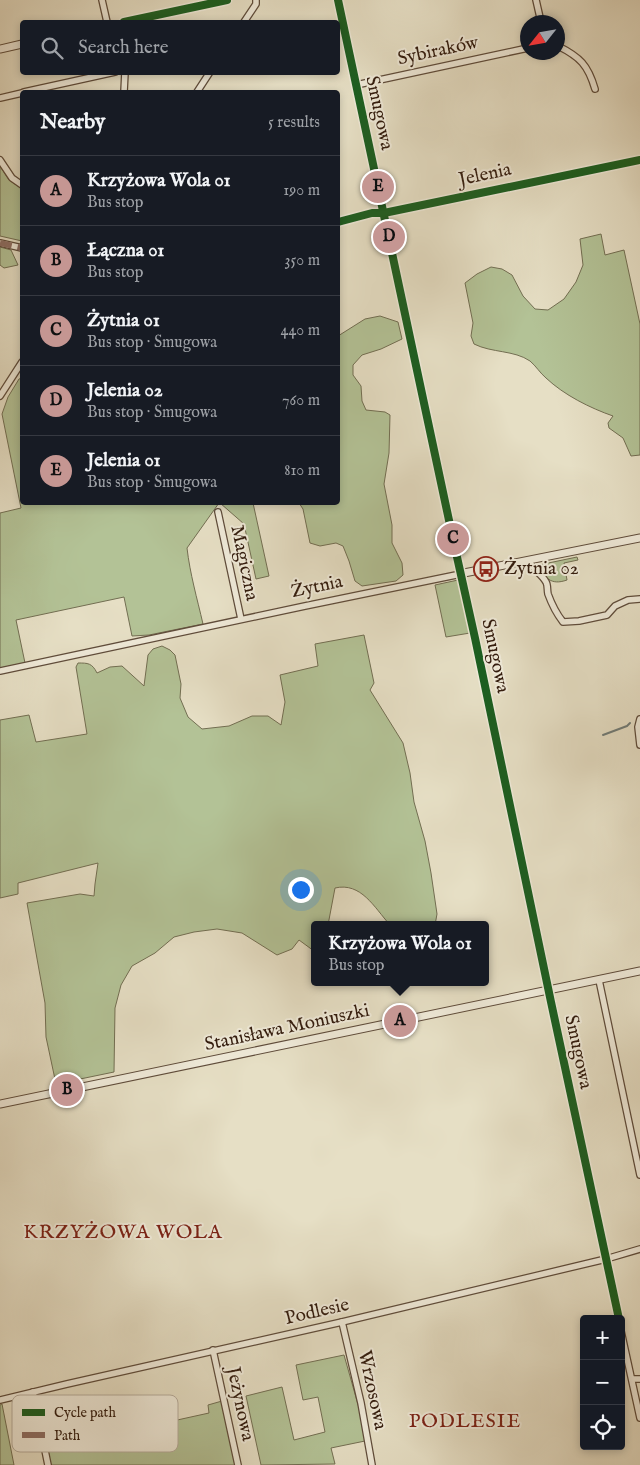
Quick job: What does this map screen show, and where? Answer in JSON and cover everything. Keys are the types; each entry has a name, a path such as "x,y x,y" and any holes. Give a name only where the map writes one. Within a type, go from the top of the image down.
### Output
{"street":[{"path":"102,0 107,20"},
{"path":"133,20 227,0"},
{"path":"245,20 256,4 256,0"},
{"name":"Smugowa","path":"338,0 618,1315"},
{"path":"536,0 539,15"},
{"path":"0,49 20,44"},
{"name":"Sybiraków","path":"356,85 520,50"},
{"path":"565,50 584,64 595,89"},
{"path":"36,90 102,75"},
{"path":"124,90 125,75"},
{"path":"198,90 208,75"},
{"path":"0,98 20,94"},
{"path":"0,160 12,178 20,184"},
{"name":"Jelenia","path":"340,222 640,160"},
{"path":"0,243 20,248"},
{"path":"0,396 20,365"},
{"name":"Magiczna","path":"218,512 241,619"},
{"name":"Żytnia","path":"0,671 456,575 461,572 465,573 640,538"},
{"path":"529,560 531,566 543,577 547,584 554,611 563,622 579,622 607,615 615,606 628,600 640,599"},
{"path":"640,719 638,727 640,745"},
{"name":"Stanisława Moniuszki","path":"0,1104 640,971"},
{"path":"599,980 640,1175"},
{"name":"Podlesie","path":"21,1395 342,1322 606,1259 640,1249"},
{"name":"Wrzosowa","path":"342,1322 361,1403 372,1465"},
{"path":"625,1348 640,1418"},
{"name":"Jeżynowa","path":"213,1350 238,1465"},
{"path":"632,1379 640,1379"},
{"path":"45,1452 48,1465"}],"green space":[{"path":"0,166 9,180 20,188 20,241 0,236"},
{"path":"601,234 605,255 624,250 640,324 640,455 631,456 623,438 609,428 608,423 613,416 586,405 561,390 524,357 481,347 474,344 471,336 473,323 465,283 491,267 502,269 512,275 523,296 535,309 548,310 564,299 576,282 583,265 580,239"},
{"path":"0,247 11,250 18,265 4,268 0,265"},
{"path":"380,316 398,322 402,339 362,355 353,365 353,375 361,386 362,401 366,410 385,412 390,415 389,453 384,484 392,525 392,543 402,563 403,575 396,581 362,586 355,581 343,546 336,543 320,546 310,543 303,509 300,505 340,505 340,335 365,319"},
{"path":"19,379 20,503 2,414 8,397"},
{"path":"20,505 218,505 187,548 203,624 149,635 132,636 124,597 16,620 25,663 0,668 0,513 21,508"},
{"path":"222,505 253,505 269,576 256,579 244,524"},
{"path":"577,557 578,560 564,563 567,580 561,582 552,581 545,577 534,566"},
{"path":"458,580 470,633 446,637 435,585"},
{"path":"364,635 374,683 370,690 403,743 414,802 425,841 431,873 437,914 436,921 387,921 360,892 344,887 335,888 329,921 311,921 311,949 299,940 292,949 277,955 242,933 217,929 174,937 155,953 132,966 121,985 115,1008 114,1072 56,1084 46,1037 45,1003 27,903 80,894 94,896 98,863 18,883 18,894 0,898 0,720 29,715 36,742 87,734 76,667 78,663 89,664 97,673 110,667 122,666 144,686 148,655 153,649 162,646 175,655 181,684 180,698 188,717 202,729 229,726 252,716 268,716 281,725 285,702 280,675 318,666 315,644"},
{"path":"344,1355 359,1408 365,1441 331,1448 335,1464 261,1465 246,1396 282,1387 294,1440 325,1432 318,1397 303,1400 296,1365"},
{"path":"222,1401 235,1465 51,1465 48,1452 178,1452 178,1420 209,1413 208,1405"},
{"path":"2,1404 14,1465 0,1465 0,1405"}],"waterway":[{"path":"603,735 627,726 630,723"}],"marked path":[{"path":"0,243 20,248"}],"cycle path":[{"path":"133,20 227,0"},
{"path":"338,0 618,1315"},
{"path":"340,221 372,213 384,213 640,160"}],"place":[{"name":"Jelenia 01","path":"378,187"},
{"name":"Jelenia 02","path":"389,237"},
{"name":"Żytnia 01","path":"453,539"},
{"name":"Żytnia 02","path":"486,569"},
{"name":"Krzyżowa Wola 01","path":"400,1021"},
{"name":"Łączna 01","path":"67,1090"}],"district":[{"name":"KRZYŻOWA WOLA","path":"123,1232"},
{"name":"PODLESIE","path":"465,1421"}]}
